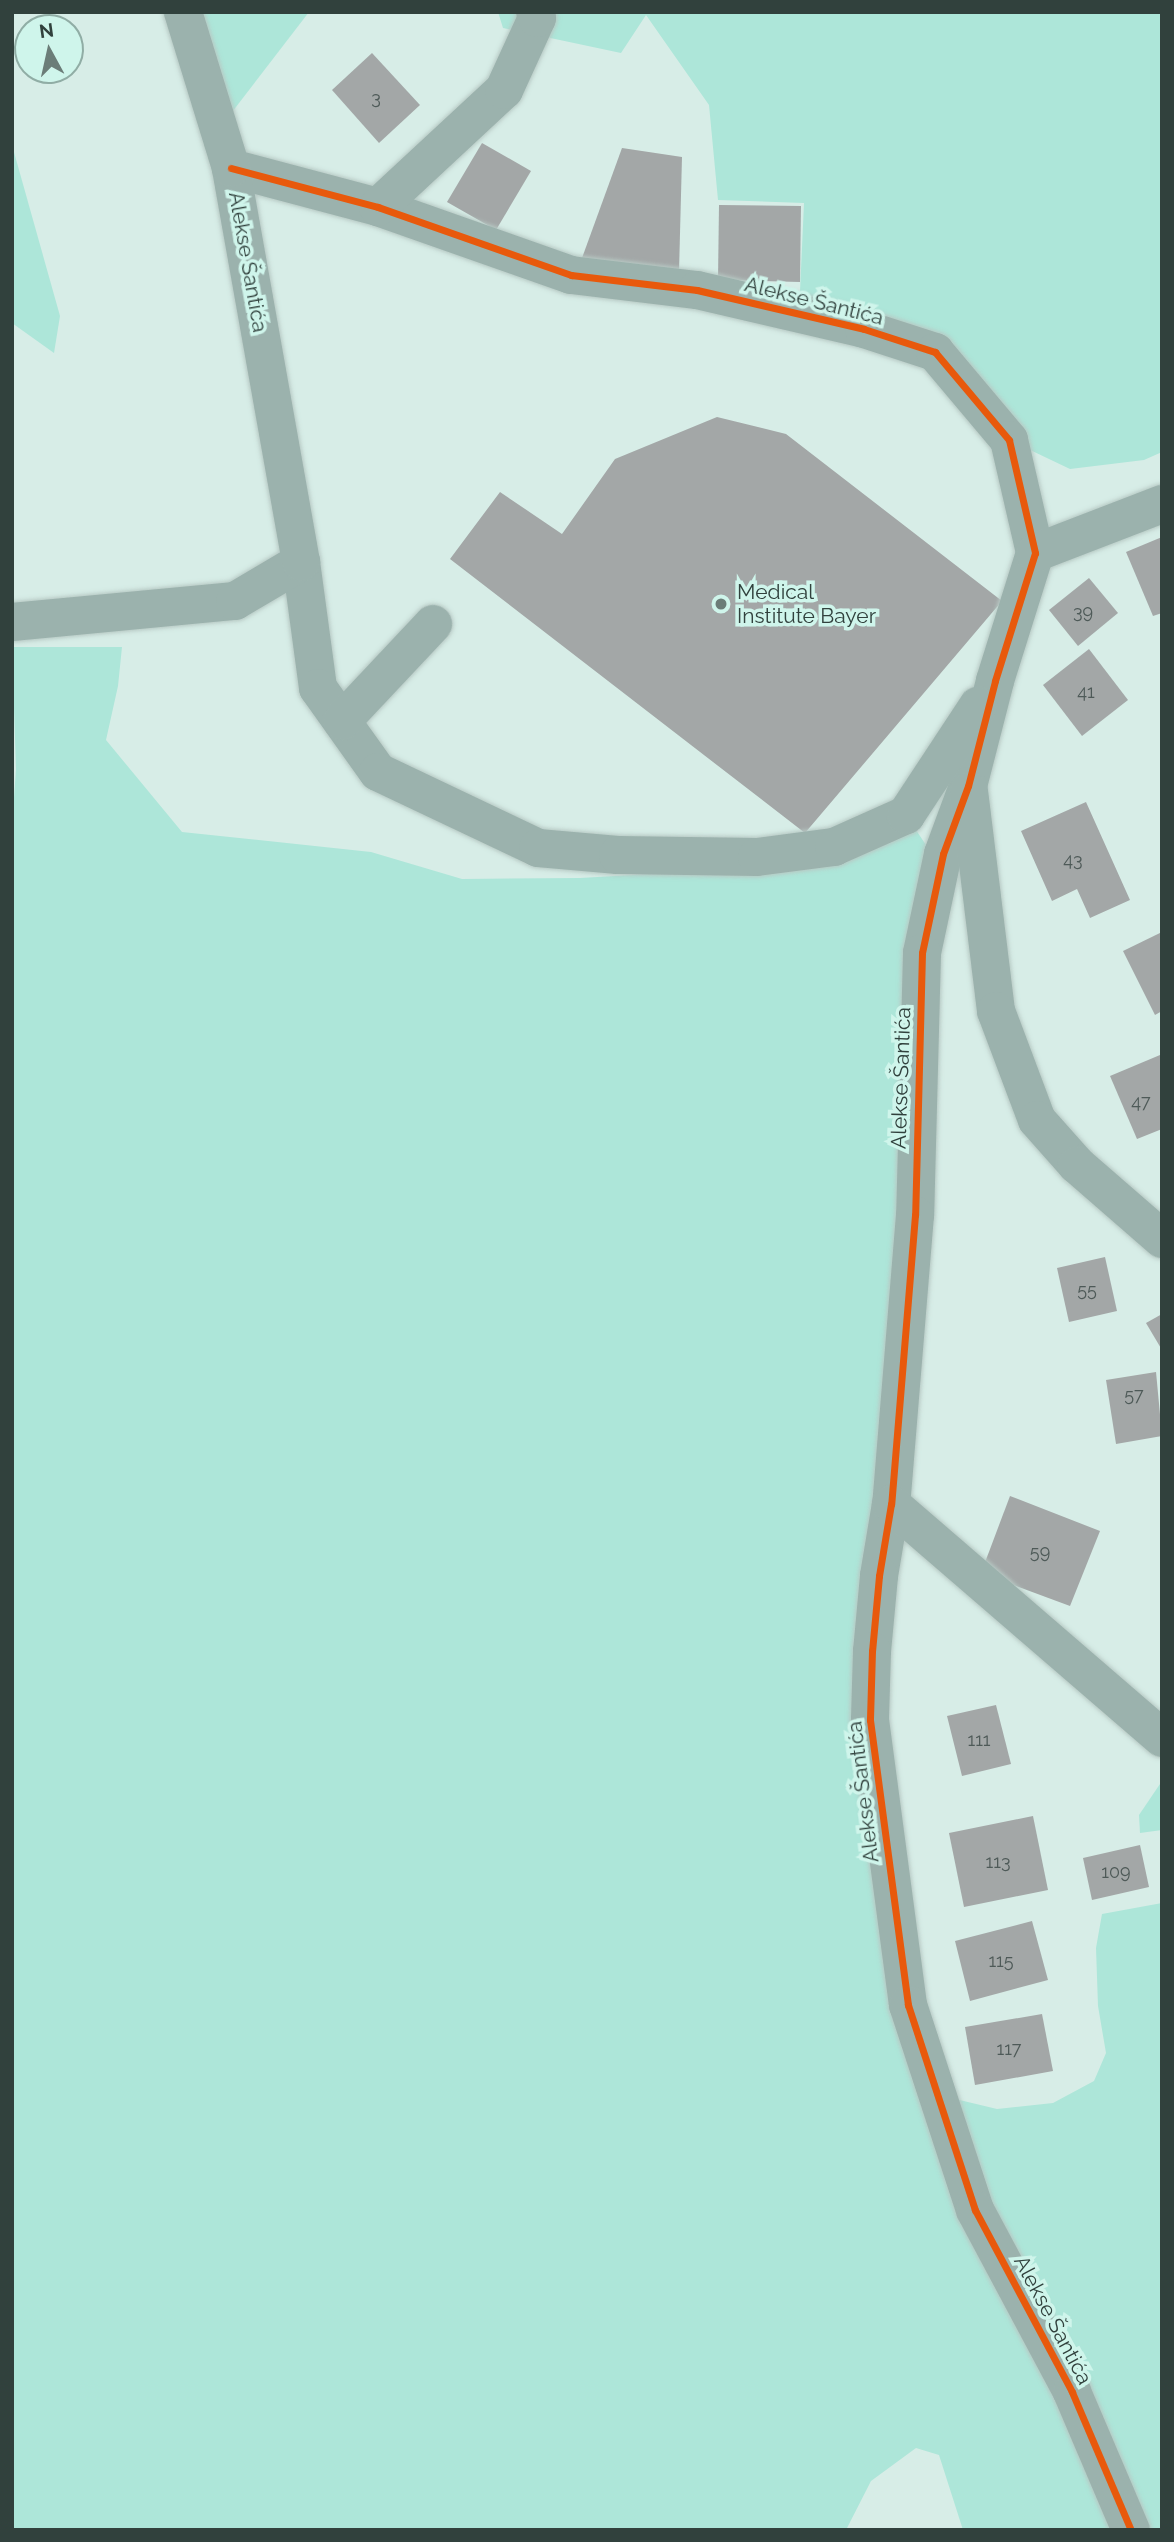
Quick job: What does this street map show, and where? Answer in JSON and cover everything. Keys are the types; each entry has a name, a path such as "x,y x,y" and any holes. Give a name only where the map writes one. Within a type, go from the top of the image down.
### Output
{"street":[{"name":"Alekse Šantića","path":"183,12 231,168 301,562 318,688 378,772 538,848 618,855 757,857 834,848 906,815 995,681"},
{"path":"377,207 504,90 537,18 535,12"},
{"name":"Alekse Šantića","path":"231,168 377,207 571,275 698,290 864,329 935,352 1009,440 1035,553 995,681 968,786 943,854 922,953 915,1214 891,1504 879,1576 872,1651 870,1720 908,2005 975,2210 1072,2392 1131,2530"},
{"path":"1035,553 1162,504"},
{"path":"23,622 235,601 301,562"},
{"path":"342,721 433,624"},
{"name":"Alekse Šantića","path":"968,786 996,1011 1037,1120 1077,1165 1162,1239"},
{"path":"891,1504 1162,1738"}],"green space":[{"path":"183,12 309,12 219,129"},
{"path":"498,12 1162,12 1162,452 1144,460 1070,469 1009,440 935,352 799,314 804,203 718,200 709,105 646,15 621,53 503,28"},
{"path":"12,145 60,316 54,353 12,323"},
{"path":"12,647 122,647 118,686 106,740 182,832 371,852 462,879 580,878 754,868 906,815 928,848 879,1576 908,2005 947,2097 997,2109 1053,2103 1094,2081 1106,2053 1098,2006 1096,1948 1102,1914 1162,1903 1162,2530 963,2530 939,2455 916,2448 871,2481 846,2530 12,2530 12,826 16,769"},
{"path":"1162,1781 1162,1830 1140,1833 1139,1815"}],"building":[{"path":"372,53 420,105 379,143 332,90"},
{"path":"482,143 531,171 496,230 447,202"},
{"path":"622,148 682,157 679,272 578,269"},
{"path":"719,205 801,206 800,282 718,280"},
{"path":"717,417 786,434 1002,601 805,833 450,559 500,492 562,534 615,459"},
{"path":"1162,537 1162,613 1153,616 1126,552"},
{"path":"1089,578 1118,613 1078,646 1049,610"},
{"path":"1089,649 1128,700 1082,736 1043,685"},
{"path":"1086,802 1130,900 1090,918 1077,889 1052,901 1021,831"},
{"path":"1162,932 1162,1011 1155,1015 1123,951"},
{"path":"1160,1055 1162,1129 1137,1139 1110,1076"},
{"path":"1105,1257 1117,1311 1069,1322 1057,1268"},
{"path":"1162,1314 1162,1350 1146,1323"},
{"path":"1156,1372 1162,1436 1116,1444 1106,1380"},
{"path":"1010,1496 1100,1531 1070,1606 981,1573"},
{"path":"996,1705 1011,1764 962,1776 947,1716"},
{"path":"1033,1816 1048,1890 964,1907 949,1833"},
{"path":"1140,1845 1149,1887 1092,1900 1083,1858"},
{"path":"1032,1921 1048,1980 970,2001 955,1941"},
{"path":"1042,2014 1053,2071 975,2085 965,2027"}],"cycle path":[{"path":"231,168 378,207 571,275 697,290 864,329 935,352 1009,440 1035,553 995,681 968,786 943,854 922,953 915,1215 891,1504 879,1576 872,1651 870,1720 908,2005 975,2210 1072,2392 1131,2530"}],"place":[{"name":"Medical Institute Bayer","path":"721,604"}]}
